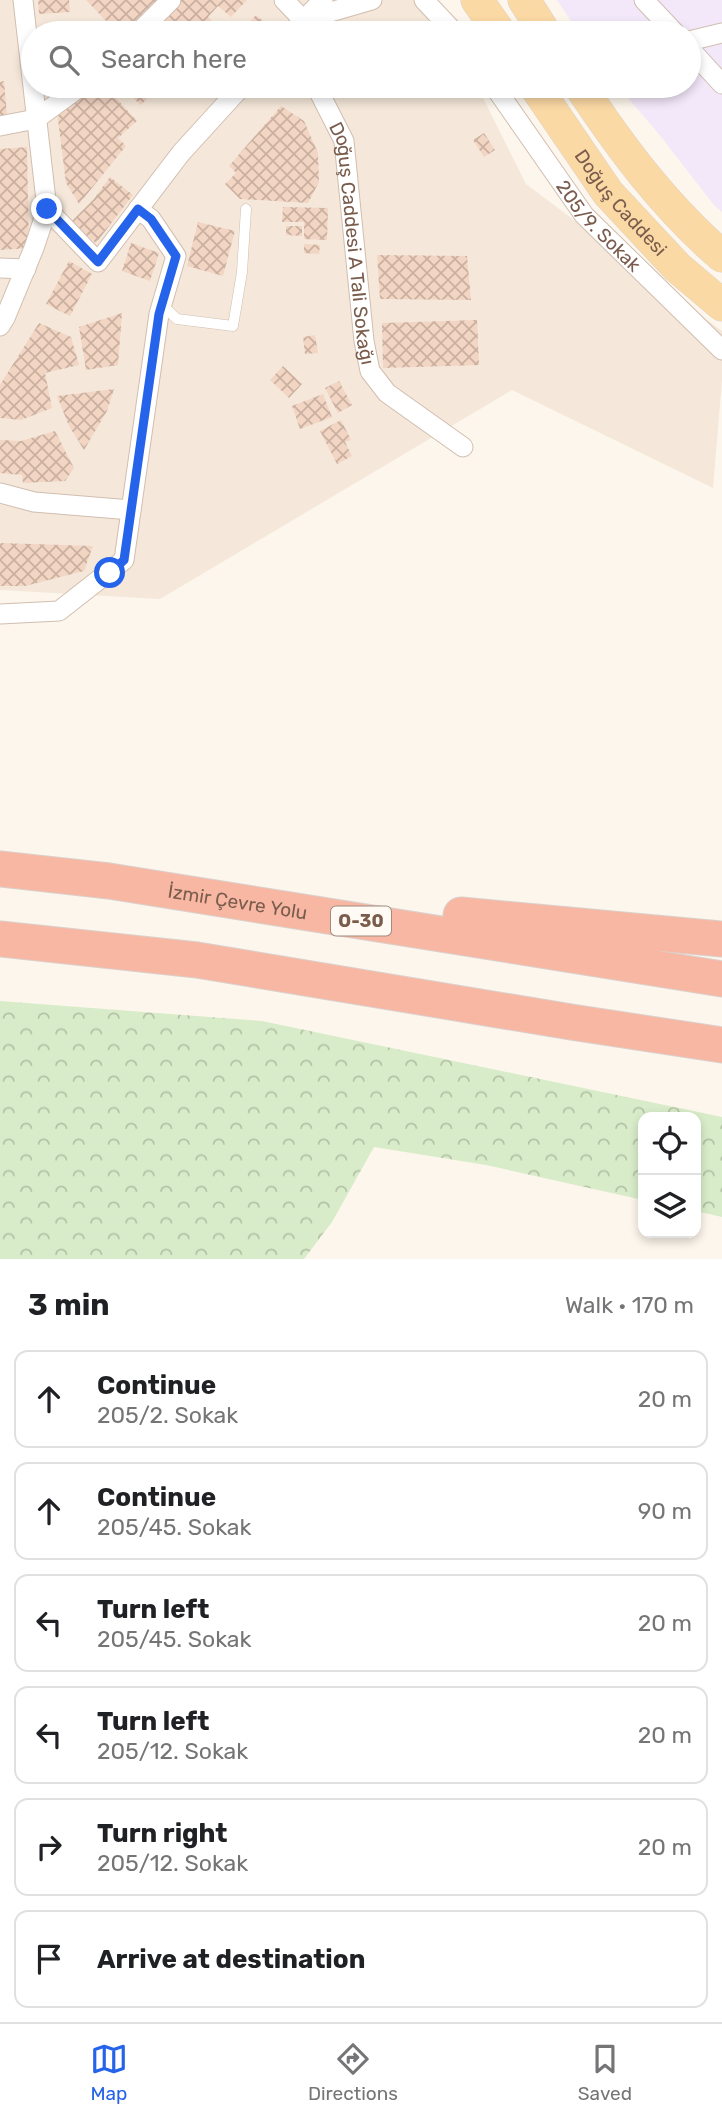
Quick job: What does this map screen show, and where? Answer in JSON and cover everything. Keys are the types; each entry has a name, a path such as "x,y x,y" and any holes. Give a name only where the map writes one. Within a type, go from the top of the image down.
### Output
{"highway":[{"name":"İzmir Çevre Yolu","path":"0,869 109,881 722,979"},
{"path":"109,881 722,939"},
{"path":"0,939 197,960 722,1045"},
{"path":"571,1022 722,1059"}],"main road":[{"path":"477,0 492,21"},
{"path":"524,0 537,21"},
{"name":"Doğuş Caddesi","path":"543,98 608,193 677,267 722,305"},
{"name":"Doğuş Caddesi","path":"588,98 633,162 689,228 722,256"}],"street":[{"path":"23,0 25,21"},
{"path":"150,21 171,0"},
{"path":"284,0 294,21"},
{"path":"303,21 323,0"},
{"path":"314,21 372,0"},
{"path":"424,0 444,21"},
{"path":"644,0 664,21"},
{"path":"701,37 722,33"},
{"path":"701,61 722,84"},
{"path":"0,326 26,269 47,209 34,98"},
{"path":"0,126 36,119 65,98"},
{"path":"47,209 98,262 181,153 231,98"},
{"name":"Doğuş Caddesi A Tali Sokağı","path":"322,98 344,141 364,341 370,371 387,393 463,447"},
{"name":"205/9. Sokak","path":"502,98 584,215 722,350"},
{"path":"0,614 59,611 124,560 161,304 176,256 151,219 138,209"},
{"path":"0,268 26,269"},
{"path":"0,494 34,502 131,510"}],"lane":[{"path":"161,304 177,319 233,326 242,272 246,209"}],"shaded area":[{"path":"0,0 435,0 446,21 21,21 21,98 483,98 526,184 722,331 722,380 713,488 512,390 160,599 0,590"},
{"path":"557,0 722,0 722,212 628,98 701,98 701,21 571,21"}],"green space":[{"path":"0,1001 262,1021 698,1112 638,1112 638,1199 486,1165 374,1147 332,1222 304,1259 0,1259"},
{"path":"701,1113 722,1117 722,1217 701,1212"}],"building":[{"path":"38,0 69,0 70,12 39,14"},
{"path":"86,0 158,0 139,21 106,21"},
{"path":"180,0 247,0 231,17 218,6 208,17 212,21 160,21"},
{"path":"256,15 263,21 250,21"},
{"path":"4,81 7,116 0,117 0,82"},
{"path":"82,98 116,98 137,121 118,138 126,146 79,204 66,183 57,112"},
{"path":"133,98 148,98 141,105"},
{"path":"281,106 304,121 318,153 319,182 308,203 240,199 225,184 236,173 229,166"},
{"path":"484,133 495,150 484,157 473,140"},
{"path":"27,147 29,248 0,250 0,149"},
{"path":"110,177 133,195 96,243 71,222 93,200"},
{"path":"283,207 328,208 327,240 304,239 304,222 282,222"},
{"path":"198,222 235,231 223,276 187,266"},
{"path":"286,226 302,226 302,236 286,235"},
{"path":"131,243 159,253 150,281 122,271"},
{"path":"304,244 320,245 319,254 304,253"},
{"path":"377,255 467,256 471,300 380,299"},
{"path":"69,261 92,274 70,316 46,304"},
{"path":"122,313 118,365 86,370 79,327"},
{"path":"477,320 479,365 383,368 382,323"},
{"path":"39,323 71,337 79,365 45,373 52,408 21,420 0,418 0,385"},
{"path":"315,335 318,353 305,354 303,337"},
{"path":"283,366 302,384 289,398 270,380"},
{"path":"339,381 352,405 338,413 325,388"},
{"path":"114,389 107,411 84,450 69,426 57,396"},
{"path":"323,394 332,417 300,429 292,406"},
{"path":"341,420 351,440 345,442 352,456 337,464 320,431"},
{"path":"55,431 74,468 65,481 23,483 22,475 0,473 0,440 21,441"},
{"path":"0,543 93,546 84,571 25,586 0,586"}],"route":[{"path":"47,209 98,262 138,209 151,219 176,256 159,314 124,560 110,573"}]}
